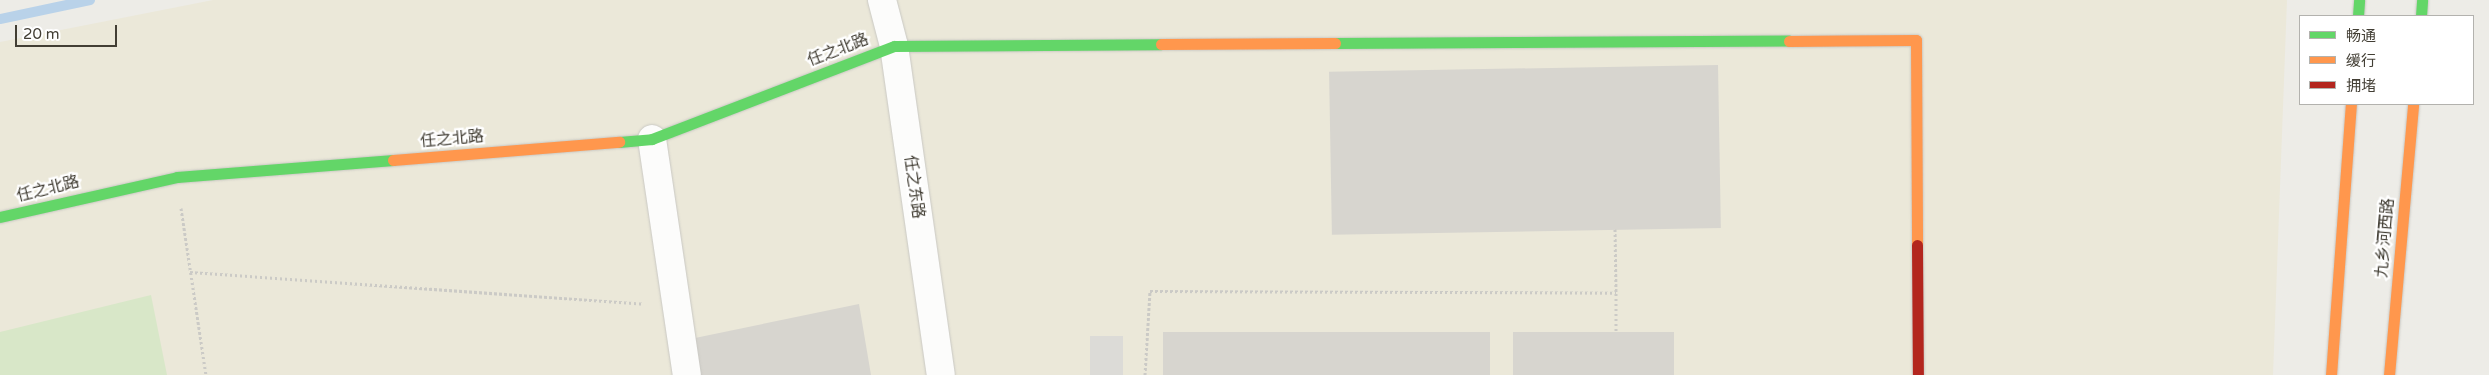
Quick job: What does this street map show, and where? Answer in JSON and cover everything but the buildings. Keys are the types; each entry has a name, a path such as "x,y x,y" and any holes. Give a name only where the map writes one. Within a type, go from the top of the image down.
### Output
{"street":[{"name":"任之东路","path":"882,0 894,46 941,375"},
{"path":"2358,15 2359,0"},
{"path":"2421,15 2422,0"},
{"path":"894,46 1916,40 1918,375"},
{"name":"任之北路","path":"0,217 136,184 177,178 652,139 894,46"},
{"path":"2331,375 2352,105"},
{"name":"九乡河西路","path":"2389,375 2413,105"},
{"path":"652,139 687,375"}],"path":[{"path":"177,178 206,375"},
{"path":"1614,229 1616,332"},
{"path":"190,272 677,306"},
{"path":"1145,375 1150,291 1616,293"}],"shaded area":[{"path":"213,0 2287,0 2273,375 0,375 0,42"},
{"path":"1090,336 1123,336 1123,375 1090,375"}],"green space":[{"path":"151,295 167,375 0,375 0,332"}],"waterway":[{"path":"0,19 90,0"}],"traffic: fast":[{"path":"2358,15 2359,0"},
{"path":"2421,15 2422,0"},
{"path":"1335,43 1789,41"},
{"path":"619,142 652,139 894,46 1161,44"},
{"path":"0,217 177,177 393,160"}],"traffic: slow":[{"path":"1789,41 1916,40 1917,245"},
{"path":"1161,44 1335,43"},
{"path":"2331,375 2351,105"},
{"path":"2389,375 2413,105"},
{"path":"393,160 619,142"}],"traffic: jam":[{"path":"1917,245 1918,375"}]}
